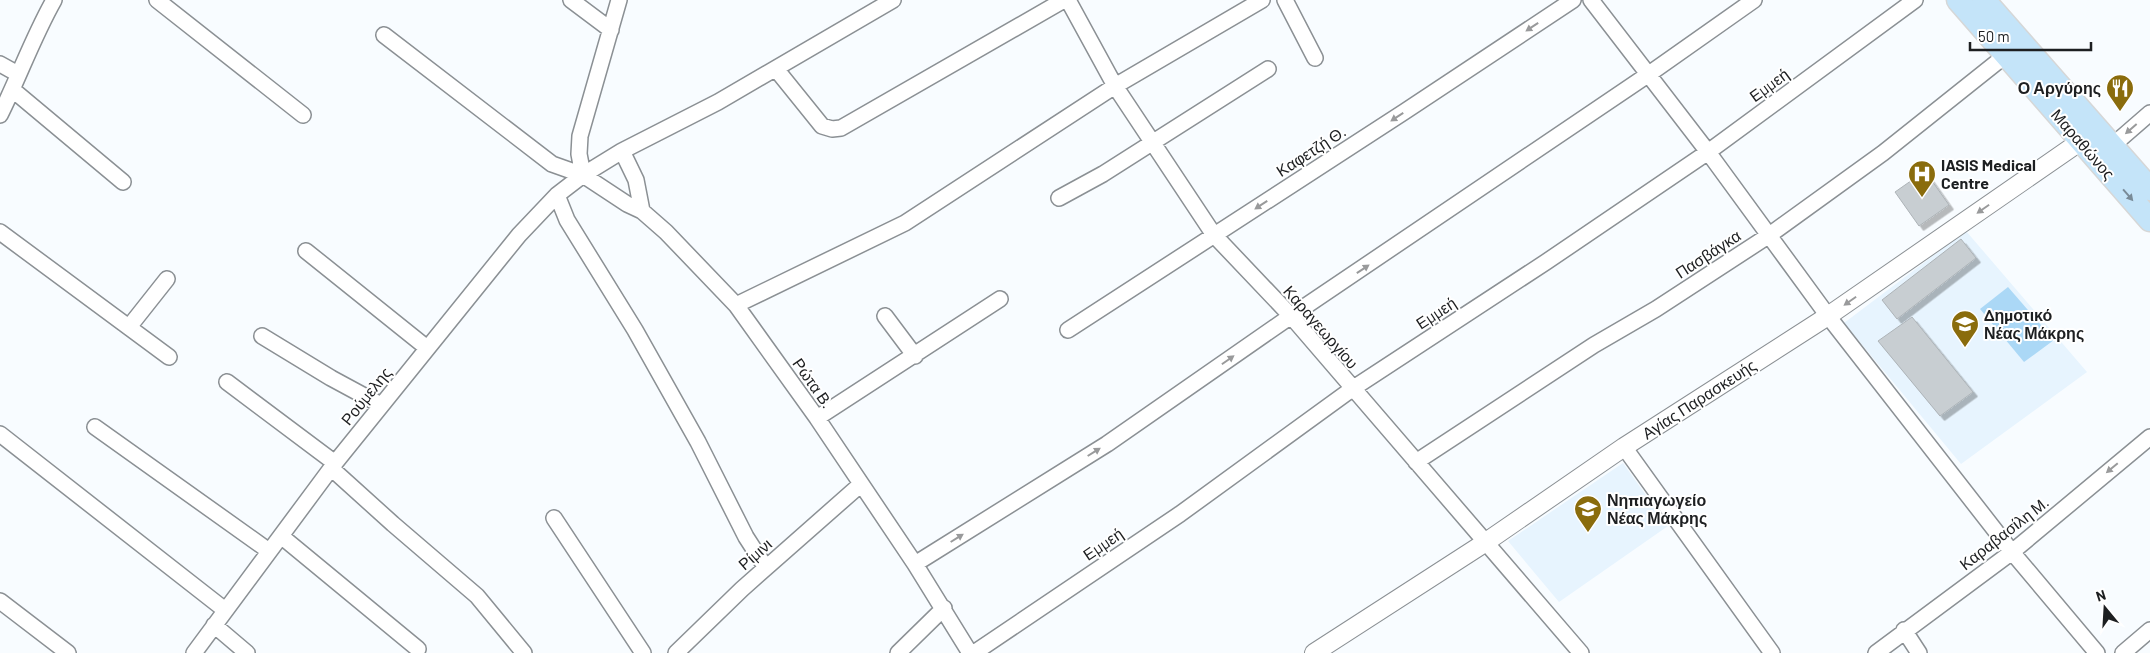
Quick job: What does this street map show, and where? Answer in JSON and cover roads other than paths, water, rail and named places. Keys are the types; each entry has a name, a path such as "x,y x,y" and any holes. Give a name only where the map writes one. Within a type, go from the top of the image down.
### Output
{"main road":[{"name":"Μαραθώνος","path":"1958,0 2006,55 2150,189"},
{"name":"Μαραθώνος","path":"1984,0 2097,139 2150,220"}],"street":[{"path":"0,115 54,0"},
{"path":"157,0 303,115"},
{"path":"570,0 611,30"},
{"path":"583,175 579,154 580,136 619,0"},
{"name":"Ρούμελης","path":"194,653 333,465 519,235 557,195 583,175 622,151 718,102 892,0"},
{"path":"776,69 822,126 832,129 841,128 1066,0"},
{"name":"Καραγεωργίου","path":"1066,0 1115,86 1214,235 1291,316 1581,653"},
{"path":"736,305 905,223 1115,86 1262,0"},
{"path":"1285,0 1315,58"},
{"name":"Καφετζή Θ.","path":"1068,330 1573,0"},
{"path":"1591,0 1708,152 1828,316 2012,552 2097,653"},
{"path":"915,564 1107,444 1291,316 1649,74 1754,0"},
{"name":"Εμμεή","path":"974,653 1180,514 1352,389 1546,262 1708,152 1915,0"},
{"name":"Ρώτα Β.","path":"384,34 552,164 583,175 627,204 642,211 666,232 736,305 817,418 944,608 970,653"},
{"name":"Πασβάγκα","path":"1416,462 1594,345 1656,309 1768,236 1883,153 2006,55"},
{"path":"0,64 18,74"},
{"path":"1059,198 1103,174 1268,69"},
{"path":"13,90 123,182"},
{"path":"2097,139 2150,113"},
{"name":"Αγίας Παρασκευής","path":"1314,653 1486,542 1624,447 1828,316 2097,139"},
{"path":"622,151 636,180 642,211"},
{"path":"557,195 567,220 635,330 698,442 746,537 766,568"},
{"path":"0,232 169,357"},
{"path":"306,251 427,348"},
{"path":"129,327 167,279"},
{"path":"817,418 1000,299"},
{"path":"885,316 915,356"},
{"path":"262,336 330,378 381,405"},
{"path":"228,382 333,465 392,524 477,596 524,653"},
{"path":"95,427 269,551"},
{"path":"0,434 225,610"},
{"name":"Καραβασίλη Μ.","path":"1876,653 1904,630 2012,552 2150,437"},
{"path":"1624,447 1772,653"},
{"name":"Ρίμινι","path":"676,653 766,568 860,485"},
{"path":"554,518 643,653"},
{"path":"281,536 418,649"},
{"path":"0,601 68,653"},
{"path":"898,653 944,608"},
{"path":"214,625 247,653"},
{"path":"1904,630 1919,653"},
{"path":"2123,653 2150,630"}],"place":[{"name":"Ο Αργύρης","path":"2120,112"},
{"name":"IASIS Medical Centre","path":"1922,198"},
{"name":"Δημοτικό Νέας Μάκρης","path":"1965,348"},
{"name":"Νηπιαγωγείο Νέας Μάκρης","path":"1588,533"}]}
